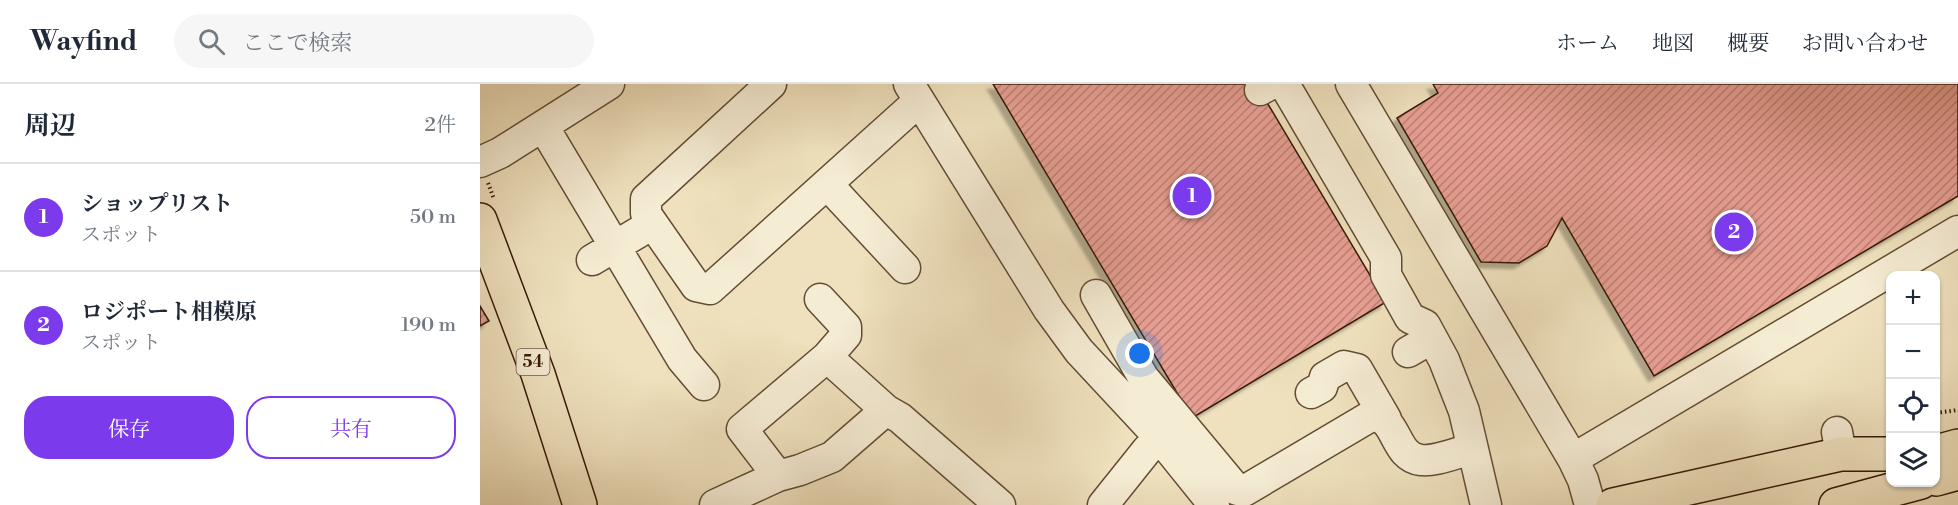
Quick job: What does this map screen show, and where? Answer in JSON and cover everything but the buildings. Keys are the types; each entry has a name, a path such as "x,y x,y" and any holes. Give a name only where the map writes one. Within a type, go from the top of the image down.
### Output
{"main road":[{"name":"54","path":"480,220 538,374 580,505"},
{"path":"1613,505 1839,443 1886,453"},
{"path":"1940,451 1958,446"},
{"path":"1698,505 1886,463"},
{"path":"1940,477 1958,472"},
{"path":"1845,503 1906,487"}],"street":[{"path":"480,162 500,153 609,84"},
{"path":"771,84 645,200 646,214 696,286 710,289 827,184 914,92 1049,310 1079,351 1160,438 1214,505"},
{"path":"1351,84 1573,459 1583,480 1590,505"},
{"path":"1272,86 1386,258 1386,275 1421,338 1444,360 1464,411 1486,505"},
{"path":"543,126 682,359 704,386"},
{"path":"827,184 865,242 905,268"},
{"path":"1573,459 1958,231"},
{"path":"1096,295 1143,378 1218,452 1237,490 1244,491 1371,416 1379,415 1386,419"},
{"path":"778,476 742,429 827,357 846,335 846,327 820,299"},
{"path":"827,357 886,410 900,418 1000,505"},
{"path":"1347,430 1317,390 1325,378 1344,366 1358,369 1366,375 1386,419 1404,452 1410,457 1420,460 1472,449"},
{"path":"714,505 778,476 832,457 886,410"},
{"path":"1103,505 1147,450 1160,438"}],"path":[{"path":"1940,412 1958,410"}],"place":[{"name":"ショップリスト","path":"1192,196"},
{"name":"ロジポート相模原","path":"1734,232"}]}
